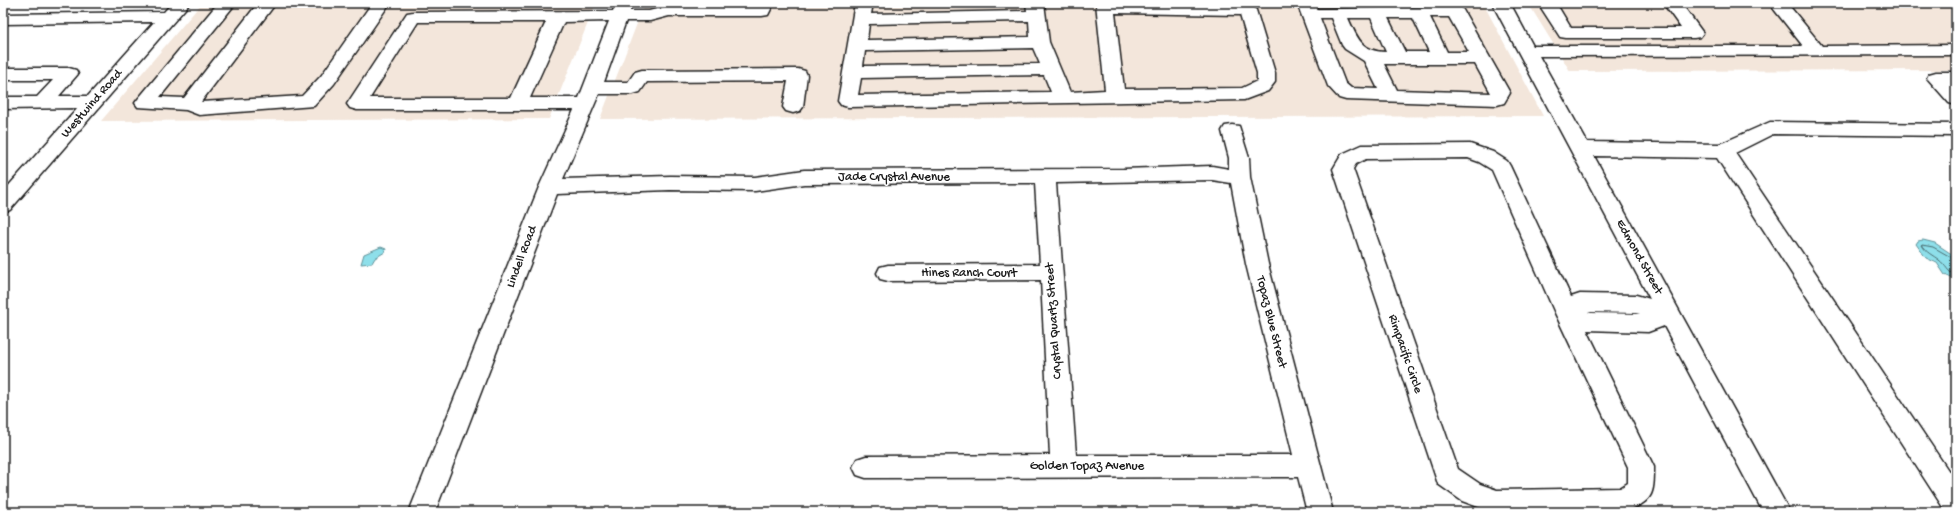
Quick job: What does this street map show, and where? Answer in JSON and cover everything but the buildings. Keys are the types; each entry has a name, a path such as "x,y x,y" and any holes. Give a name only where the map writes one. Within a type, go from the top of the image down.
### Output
{"street":[{"name":"Westwind Road","path":"3,205 181,3"},
{"path":"227,3 145,103 189,104 198,109 307,102 319,92 381,3"},
{"path":"189,104 267,3"},
{"path":"765,3 762,11 668,11 650,16 621,10 557,17 413,17 357,104 518,104 589,96 633,88 642,76 798,75 792,107"},
{"name":"Edmond Street","path":"1501,3 1777,512"},
{"path":"1547,3 1566,33 1694,33 1672,3"},
{"path":"1778,3 1817,51"},
{"path":"1063,98 1040,42 1036,10 863,11 848,101 1063,98 1244,94 1261,87 1266,82 1266,73 1247,10 1105,6 1115,96"},
{"path":"1453,7 1501,93 1497,99 1346,94 1337,86 1308,8 1337,13 1419,12 1453,7"},
{"name":"Lindell Road","path":"422,512 549,187 589,96 621,10"},
{"path":"1377,12 1398,58"},
{"path":"1419,12 1441,58"},
{"path":"1337,13 1351,45 1372,58 1481,58"},
{"path":"3,19 169,17"},
{"path":"518,104 557,17"},
{"path":"857,46 1040,42"},
{"path":"1527,51 1956,50"},
{"path":"1372,58 1390,95"},
{"path":"853,72 1051,69"},
{"path":"3,74 69,74 42,103"},
{"path":"1956,78 1936,78 1956,99"},
{"path":"3,103 94,102"},
{"path":"1580,149 1723,151 1770,128 1956,130"},
{"name":"Topaz Blue Street","path":"1232,131 1239,158 1240,177 1262,288 1320,512"},
{"name":"Rimpacific Circle","path":"1470,151 1486,157 1500,166 1567,313 1641,467 1641,489 1624,500 1497,502 1471,493 1447,476 1343,169 1349,159 1362,152 1470,151"},
{"path":"1723,151 1956,504"},
{"name":"Jade Crystal Avenue","path":"549,187 670,183 755,184 804,177 1045,176 1212,172 1240,177"},
{"name":"Crystal Quartz Street","path":"1045,176 1050,272 1064,466"},
{"name":"Hines Ranch Court","path":"888,274 1050,272"},
{"path":"1567,313 1589,322 1648,323 1670,314"},
{"name":"Golden Topaz Avenue","path":"866,467 1308,466"}],"shaded area":[{"path":"202,3 596,3 549,119 101,121"},
{"path":"645,3 1483,3 1543,116 600,119"},
{"path":"1528,3 1956,3 1956,70 1570,71"}],"water":[{"path":"1923,240 1935,243 1956,257 1956,280 1945,275 1937,263 1926,258 1916,244 1918,241"},
{"path":"381,247 386,249 385,252 375,258 372,263 361,264 364,254"}]}
